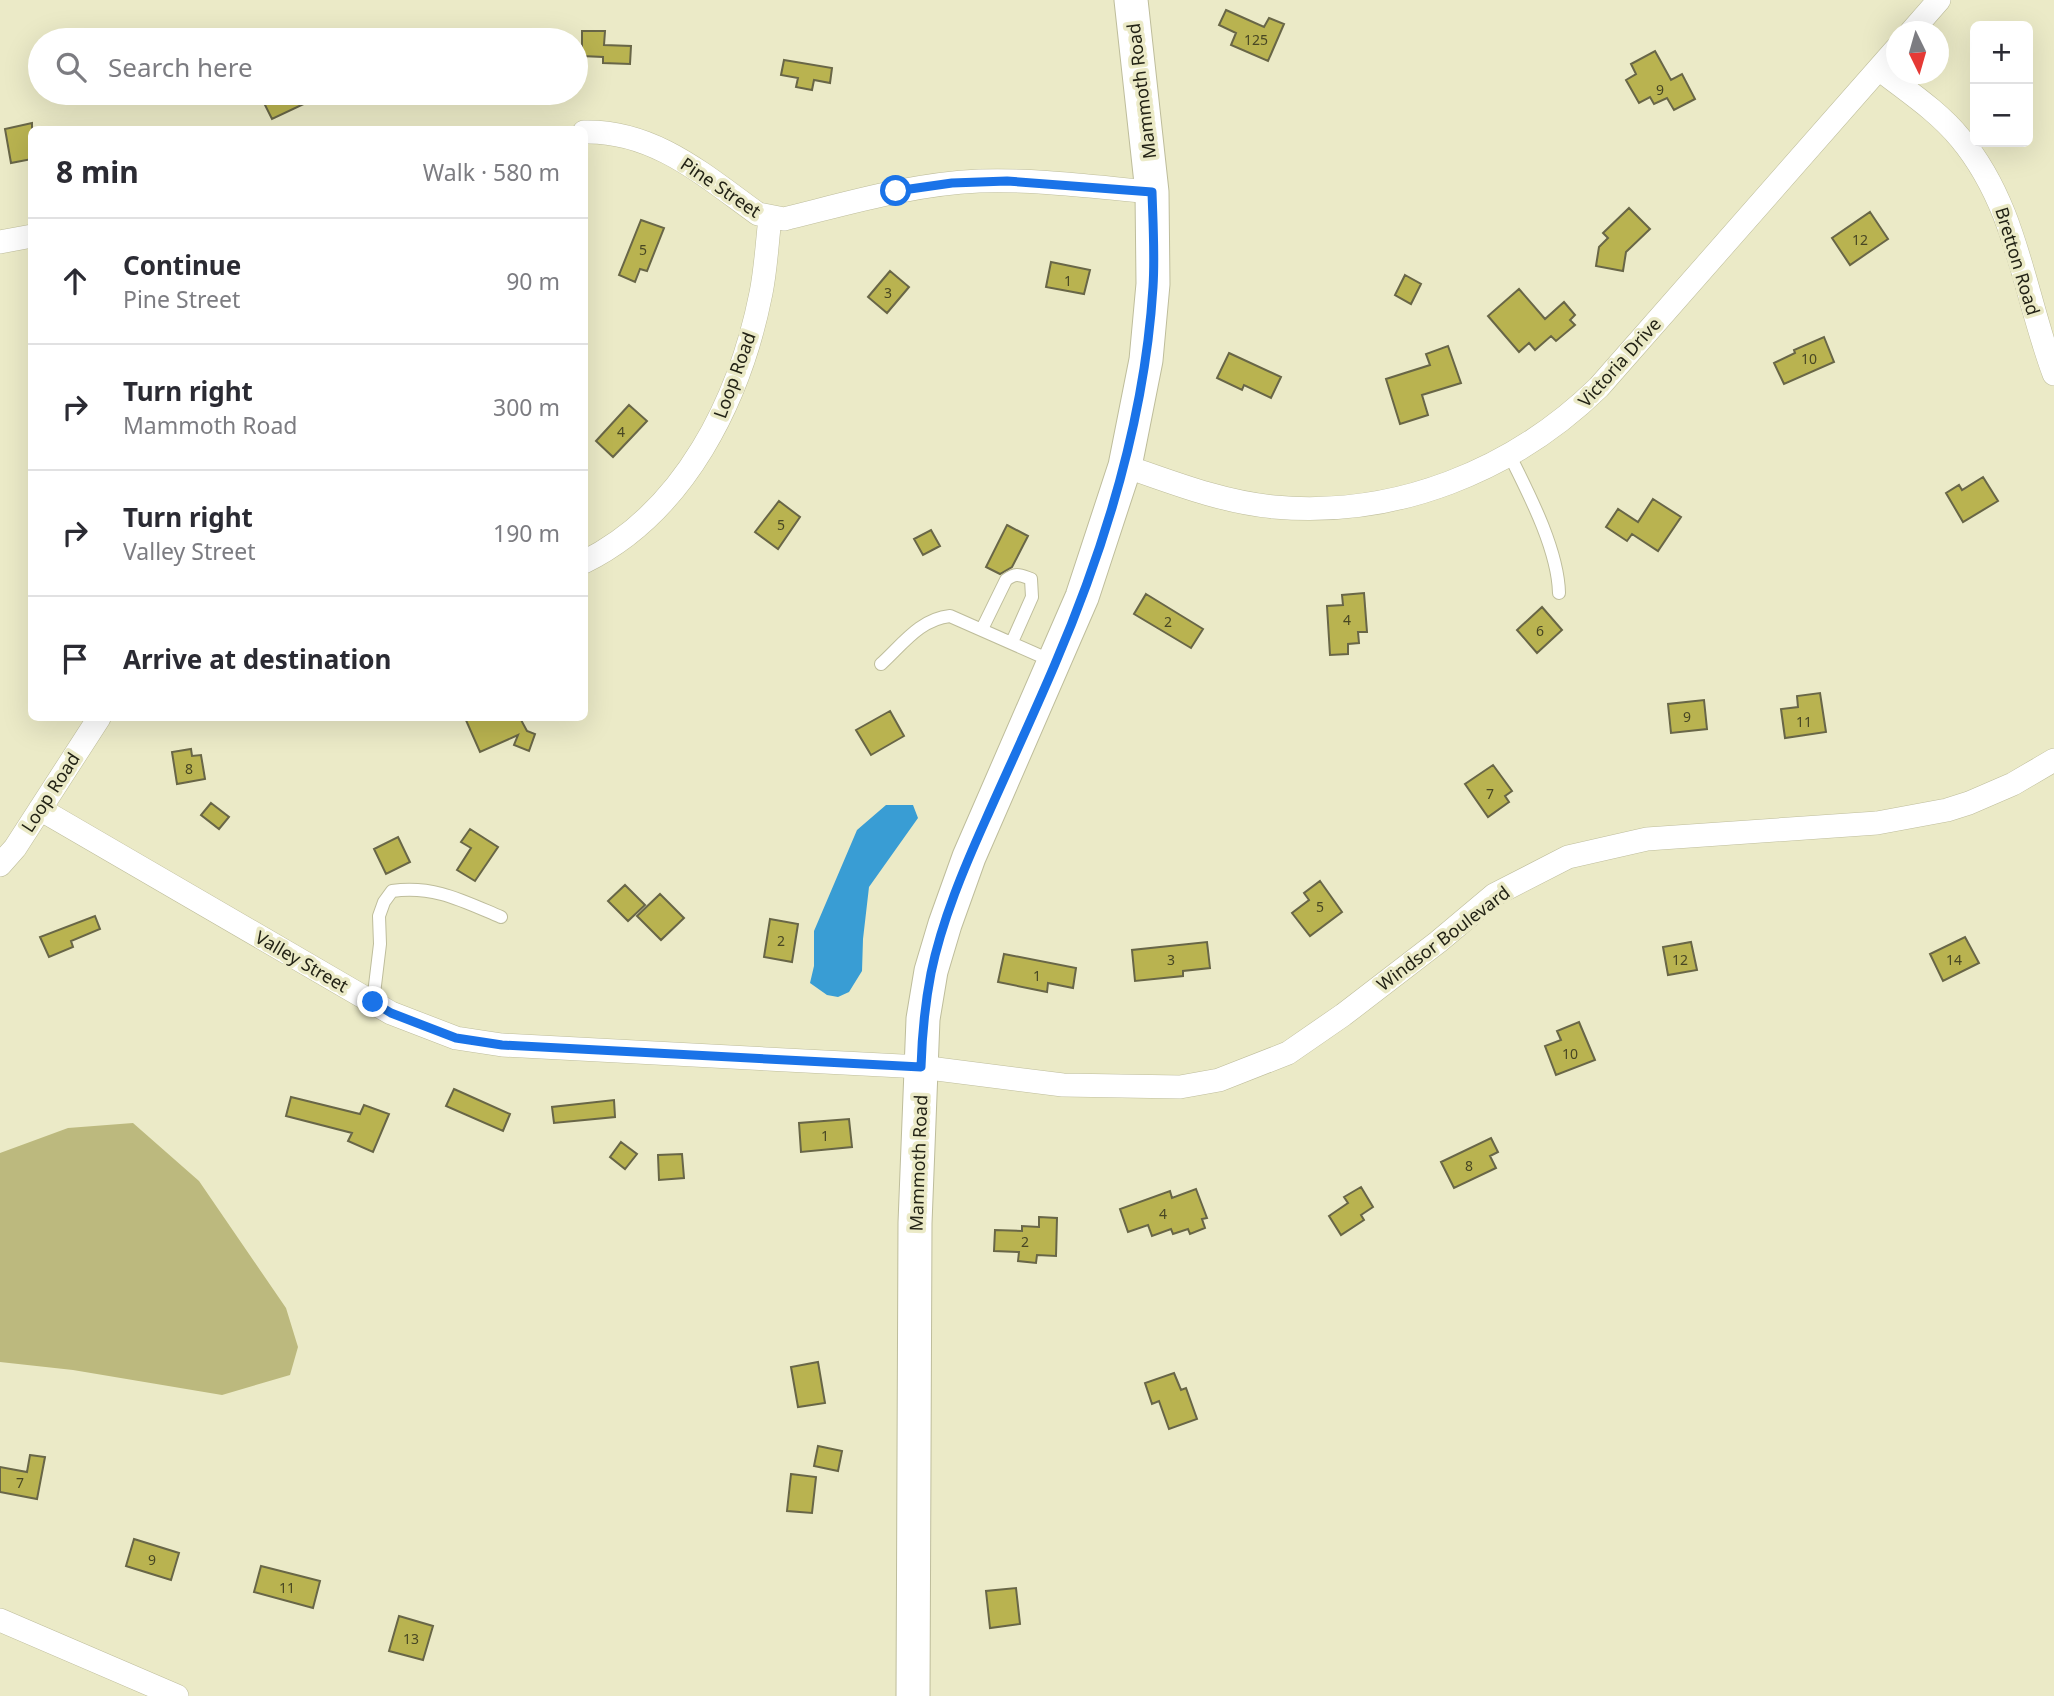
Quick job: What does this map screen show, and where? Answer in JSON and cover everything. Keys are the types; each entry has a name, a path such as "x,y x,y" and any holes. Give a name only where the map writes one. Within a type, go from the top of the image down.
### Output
{"main road":[{"name":"Mammoth Road","path":"913,1696 915,1223 923,1019 931,971 944,924 1082,597 1125,466 1150,326 1153,284 1152,192 1131,0"}],"street":[{"path":"1921,21 1939,0"},
{"name":"Victoria Drive","path":"1125,466 1202,493 1273,507 1312,508 1386,500 1422,492 1456,481 1510,456 1573,413 1599,387 1886,61"},
{"name":"Bretton Road","path":"1879,69 1941,118 1975,156 1989,180 2010,226 2044,348 2054,374"},
{"name":"Pine Street","path":"588,132 608,132 629,137 669,152 758,214 770,218 784,219 896,191 979,181 1044,183 1152,192"},
{"name":"Loop Road","path":"588,560 630,535 658,508 712,432 736,379 755,315 763,283 770,218"},
{"path":"0,243 28,237"},
{"name":"Loop Road","path":"0,865 15,848 97,721"},
{"name":"Windsor Boulevard","path":"921,1067 1063,1085 1180,1087 1219,1080 1253,1069 1298,1047 1438,942 1494,895 1568,857 1647,839 1875,823 1947,810 2013,784 2054,760"},
{"name":"Valley Street","path":"40,809 391,1013 456,1038 502,1045 921,1067"},
{"path":"0,1620 177,1696"}],"lane":[{"path":"1510,456 1532,500 1559,576 1559,593"},
{"path":"982,629 1006,580 1019,574 1031,579 1032,597 1012,642"},
{"path":"881,664 925,623 936,617 950,616 1055,663"},
{"path":"373,1002 380,944 379,916 392,891 411,888 440,891 501,917"}],"shaded area":[{"path":"133,1123 199,1181 286,1308 298,1347 290,1375 222,1395 73,1370 0,1362 0,1153 68,1128"}],"water":[{"path":"886,805 913,805 918,818 869,887 862,971 849,992 838,997 827,995 810,983 814,966 814,931 857,830"}],"building":[{"path":"1226,10 1264,27 1269,18 1284,24 1268,61 1231,45 1236,33 1219,25"},
{"path":"588,31 605,31 604,45 631,46 630,64 603,63 603,57 588,56"},
{"path":"1655,51 1671,80 1682,74 1695,99 1674,110 1667,98 1654,104 1650,97 1639,103 1626,80 1636,74 1631,64"},
{"path":"784,60 832,68 830,83 814,80 812,90 796,87 798,78 781,75"},
{"path":"265,105 302,105 272,119"},
{"path":"32,123 32,126 28,126 28,160 11,163 5,129"},
{"path":"1629,208 1650,229 1626,252 1623,271 1596,266 1599,247 1608,238 1603,233"},
{"path":"1870,212 1888,239 1850,265 1832,238"},
{"path":"641,220 664,228 647,271 640,269 635,282 619,275"},
{"path":"1051,262 1090,270 1084,294 1046,287"},
{"path":"890,271 909,287 887,313 868,297"},
{"path":"1405,275 1421,284 1411,304 1395,295"},
{"path":"1519,289 1545,319 1564,302 1575,315 1570,320 1575,325 1556,341 1551,336 1535,350 1529,343 1519,352 1488,316"},
{"path":"1824,337 1834,362 1784,384 1774,363 1795,353 1794,350"},
{"path":"1448,346 1461,383 1422,395 1428,415 1400,424 1386,379 1430,365 1426,354"},
{"path":"1229,353 1281,377 1271,398 1244,385 1242,390 1217,378"},
{"path":"629,405 647,421 613,457 596,441"},
{"path":"1983,477 1998,501 1963,522 1946,493 1959,485 1962,490"},
{"path":"1653,499 1681,517 1658,551 1632,534 1627,541 1606,527 1618,509 1638,522"},
{"path":"779,501 800,517 778,549 755,532"},
{"path":"1007,525 1028,536 1012,567 1000,574 986,567"},
{"path":"931,530 940,546 923,555 914,539"},
{"path":"1364,593 1367,632 1358,632 1359,643 1348,644 1348,654 1330,655 1327,606 1343,605 1342,595"},
{"path":"1146,594 1203,629 1191,648 1134,614"},
{"path":"1542,607 1562,630 1537,653 1517,630"},
{"path":"1820,693 1826,732 1785,738 1781,709 1798,707 1797,696"},
{"path":"1704,700 1707,729 1671,733 1668,704"},
{"path":"890,711 904,736 871,755 856,730"},
{"path":"466,721 522,721 527,731 535,734 529,751 514,745 518,735 480,752"},
{"path":"191,749 192,756 201,755 205,779 177,784 172,752"},
{"path":"1493,765 1512,791 1505,796 1509,802 1488,817 1465,784"},
{"path":"211,803 229,817 219,829 201,815"},
{"path":"470,829 498,847 475,881 457,870 471,848 461,842"},
{"path":"398,837 410,862 386,874 374,849"},
{"path":"1320,881 1342,912 1310,936 1292,913 1309,900 1304,893"},
{"path":"625,885 645,905 628,921 608,901"},
{"path":"660,894 684,918 661,940 637,916"},
{"path":"95,916 100,929 71,941 73,947 49,957 40,937"},
{"path":"770,919 798,924 792,962 764,957"},
{"path":"1965,937 1979,963 1943,981 1930,954"},
{"path":"1207,942 1210,968 1183,971 1183,976 1135,981 1132,950"},
{"path":"1691,942 1697,970 1668,975 1663,947"},
{"path":"1004,954 1076,968 1073,988 1048,983 1047,992 998,982"},
{"path":"1579,1022 1595,1060 1556,1075 1545,1046 1561,1040 1557,1031"},
{"path":"454,1089 510,1114 503,1131 446,1106"},
{"path":"291,1097 360,1114 364,1105 389,1114 373,1152 348,1141 352,1133 286,1116"},
{"path":"614,1100 615,1117 554,1123 552,1107"},
{"path":"849,1119 852,1147 801,1152 799,1123"},
{"path":"1491,1138 1498,1152 1490,1156 1496,1168 1454,1188 1441,1162"},
{"path":"621,1142 637,1154 625,1169 610,1157"},
{"path":"682,1154 684,1178 659,1180 658,1155"},
{"path":"1361,1187 1373,1207 1361,1215 1364,1220 1341,1235 1329,1216 1348,1203 1344,1197"},
{"path":"1196,1189 1207,1218 1202,1219 1205,1228 1190,1234 1188,1229 1173,1234 1171,1229 1152,1236 1148,1225 1128,1232 1120,1209 1170,1191 1172,1198"},
{"path":"1039,1217 1057,1218 1056,1256 1037,1255 1036,1263 1018,1261 1019,1252 994,1251 995,1230 1022,1231 1022,1226 1039,1227"},
{"path":"818,1362 825,1403 798,1407 791,1367"},
{"path":"1174,1373 1181,1390 1186,1388 1197,1419 1169,1429 1159,1401 1152,1404 1145,1383"},
{"path":"818,1446 842,1451 838,1471 814,1466"},
{"path":"30,1455 45,1457 37,1499 0,1492 0,1467 27,1472"},
{"path":"791,1474 816,1477 812,1513 787,1511"},
{"path":"134,1539 179,1553 171,1580 126,1566"},
{"path":"261,1566 320,1581 313,1608 254,1592"},
{"path":"1016,1588 1020,1624 990,1628 986,1591"},
{"path":"399,1616 433,1626 423,1660 389,1651"}],"route":[{"path":"373,1002 391,1013 456,1038 502,1045 921,1067 923,1019 931,971 944,924 1082,597 1125,466 1150,326 1153,284 1152,192 1007,181 952,183 896,191"}]}
